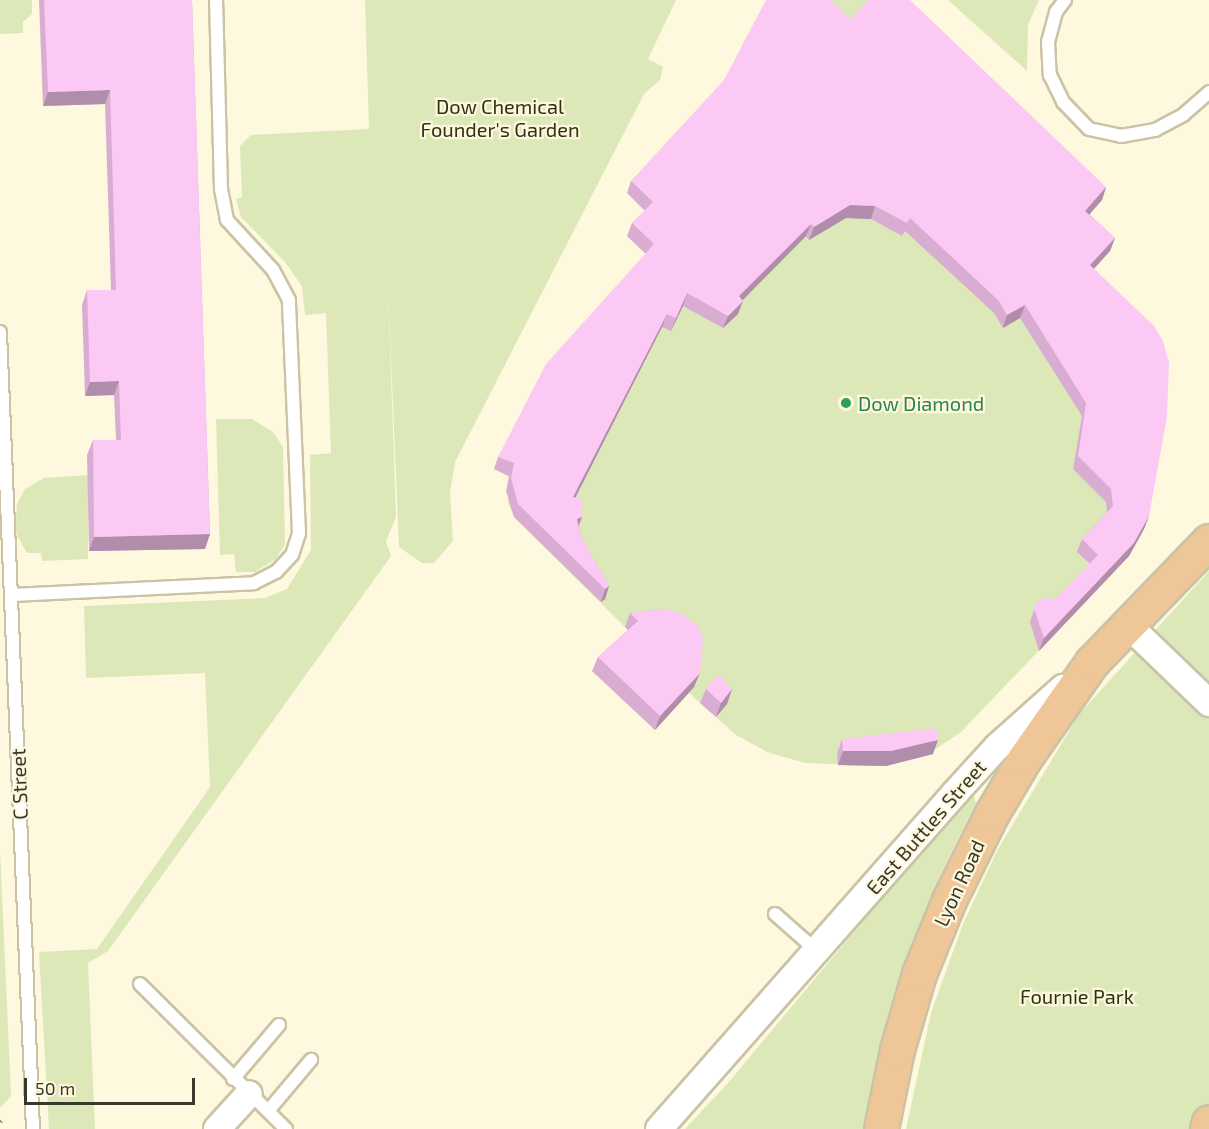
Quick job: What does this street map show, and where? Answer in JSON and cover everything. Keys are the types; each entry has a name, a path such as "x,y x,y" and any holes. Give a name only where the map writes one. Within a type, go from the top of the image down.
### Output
{"highway":[{"name":"East Buttles Street","path":"1092,662 1209,541"},
{"name":"Lyon Road","path":"880,1129 897,1050 919,974 949,900 1024,759 1092,662"},
{"path":"1207,1129 1209,1122"}],"street":[{"path":"1129,626 1209,703"},
{"name":"East Buttles Street","path":"659,1129 997,747 1092,662"},
{"path":"217,1129 250,1095"}],"lane":[{"path":"12,595 254,583 276,572 292,555 299,533 289,300 273,270 227,220 221,189 216,0"},
{"path":"1065,0 1056,12 1048,42 1050,75 1063,102 1089,129 1121,136 1155,130 1183,115 1209,92"},
{"name":"C Street","path":"0,332 33,1129"},
{"path":"775,914 816,951"},
{"path":"140,984 286,1129"},
{"path":"250,1095 279,1025"},
{"path":"250,1095 311,1060"}],"green space":[{"path":"0,0 32,0 32,14 23,22 23,33 0,34"},
{"name":"Dow Chemical Founder's Garden","path":"365,0 676,0 648,59 663,67 660,80 644,94 455,462 450,493 453,541 434,563 422,563 399,547 388,288 396,517 386,541 391,556 108,951 88,963 95,1129 49,1129 39,952 97,949 210,787 205,673 86,678 84,606 265,598 287,589 311,550 310,455 331,453 326,313 305,315 302,286 285,262 241,217 236,199 242,197 240,146 251,135 369,129"},
{"name":"Dow Diamond","path":"768,0 893,0 1102,200 1081,224 1110,251 1086,278 1144,529 1129,556 961,732 937,748 886,766 805,763 767,752 736,735 689,693 655,730 592,671 632,634 514,517 508,503 509,477 494,469 649,257 627,236 649,214 627,193 730,81"},
{"path":"948,0 1039,0 1028,25 1027,71"},
{"path":"216,419 252,419 273,432 283,447 285,544 276,559 255,572 236,572 234,554 220,555"},
{"path":"88,475 88,559 42,561 41,553 27,553 15,532 17,504 25,489 44,478"},
{"name":"Fournie Park","path":"1209,571 1209,1129 906,1129 931,1013 963,924 998,849 1080,713"},
{"path":"968,795 974,795 976,803 939,878 889,1012 864,1129 685,1129 728,1083"},
{"path":"0,849 11,1096 0,1108"}],"building":[{"path":"44,0 192,0 210,534 94,537 93,440 121,440 119,381 90,382 87,290 116,290 110,90 48,92"},
{"path":"766,0 831,0 850,19 869,0 910,0 1106,187 1085,211 1115,238 1090,265 1154,326 1163,341 1169,363 1167,417 1149,516 1134,543 1044,638 1034,609 1037,602 1047,597 1054,600 1098,555 1082,539 1113,506 1111,489 1078,456 1086,403 1025,305 1007,315 999,301 910,218 907,223 875,206 850,205 814,227 811,224 739,296 743,301 728,316 687,293 676,318 667,314 573,497 582,499 582,517 577,519 581,537 609,586 605,589 518,504 511,478 514,463 498,457 546,364 654,244 632,223 653,202 631,181 724,80"},
{"path":"664,609 681,613 699,627 703,638 700,673 660,716 598,657 638,621 630,613"},
{"path":"719,675 732,689 721,703 706,689"},
{"path":"936,728 938,740 891,751 843,751 842,739"}],"place":[{"name":"Dow Diamond","path":"846,403"}]}
